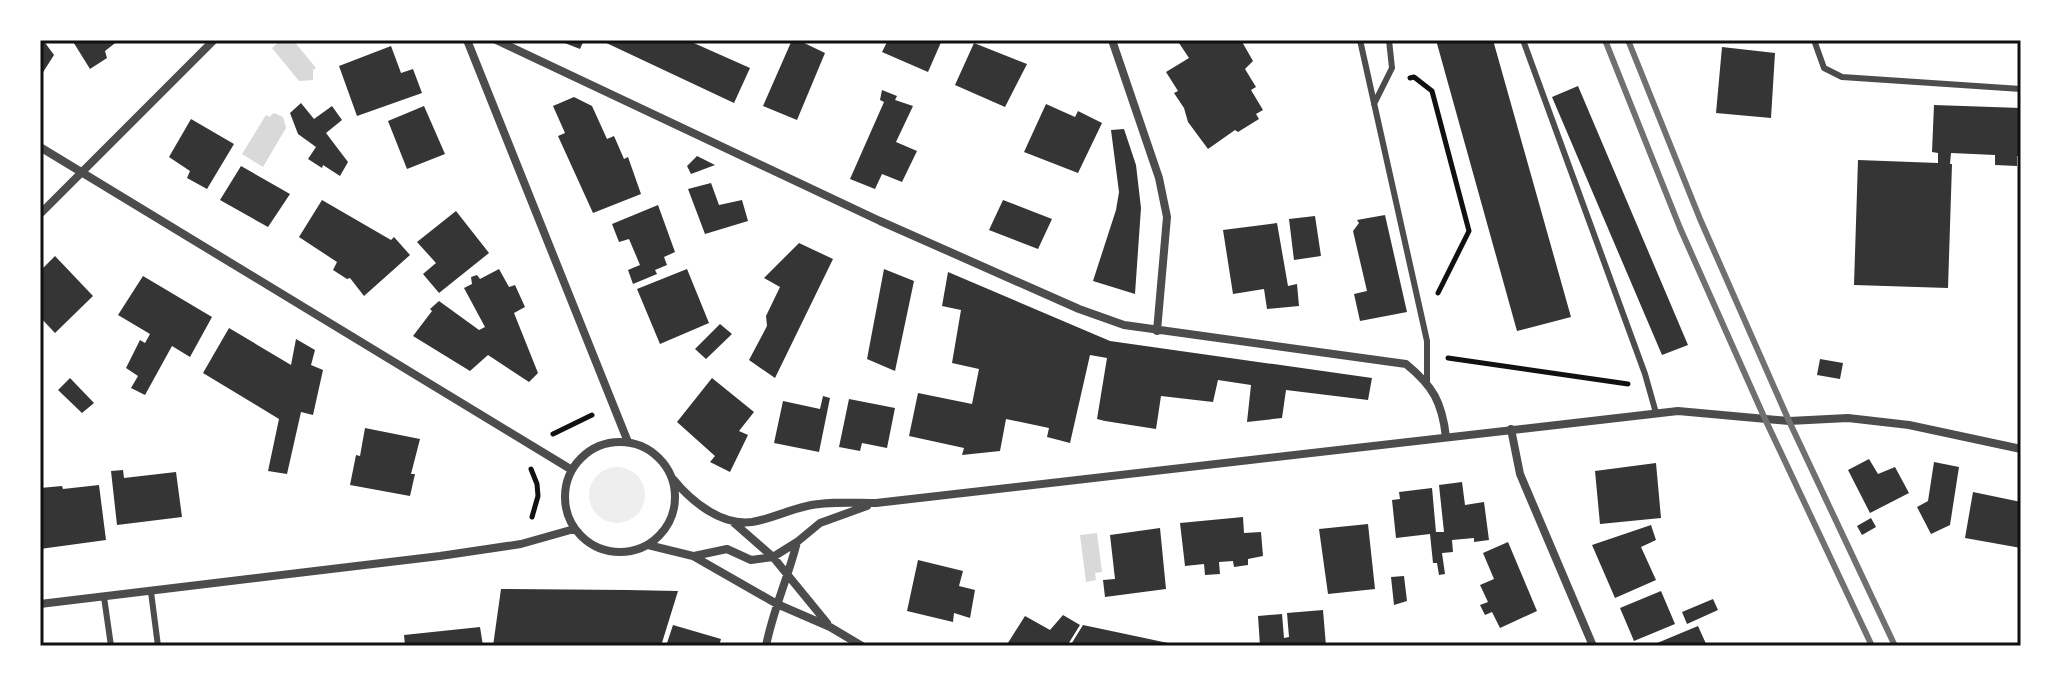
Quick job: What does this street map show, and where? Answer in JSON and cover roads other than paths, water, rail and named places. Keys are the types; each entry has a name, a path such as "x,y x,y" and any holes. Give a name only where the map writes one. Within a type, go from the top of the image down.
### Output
{"street":[{"path":"40,214 214,40"},
{"path":"467,40 628,442"},
{"path":"496,40 923,240 1079,309 1124,325 1157,331 1406,364 1427,382 1444,414 1446,437"},
{"path":"1112,40 1159,178 1167,217 1157,331"},
{"path":"40,147 572,470"},
{"path":"733,522 752,522 809,505 876,503 1678,411 1789,421 1848,418 1909,425 2021,449"},
{"path":"1511,429 1520,474 1593,646"},
{"path":"673,479 674,509 669,523 660,536 632,551 600,549 585,541 567,515 566,484 582,457 596,447 612,442 641,446 657,456 691,500 733,522 773,557 830,627"},
{"path":"693,556 727,549 751,560 773,557 820,523 876,503"},
{"path":"40,604 467,552 521,544 574,529"},
{"path":"766,646 797,542"},
{"path":"648,545 693,556 777,604 830,627 862,646"}],"lane":[{"path":"1360,40 1427,341 1427,382"},
{"path":"1374,104 1392,68 1389,40"},
{"path":"1523,40 1656,413"},
{"path":"1814,40 1824,68 1842,77 2021,89"},
{"path":"151,592 158,646"},
{"path":"104,597 111,646"}],"railway":[{"path":"1605,40 1680,228 1765,419 1872,646"},
{"path":"1628,40 1700,219 1789,421 1895,646"}]}
